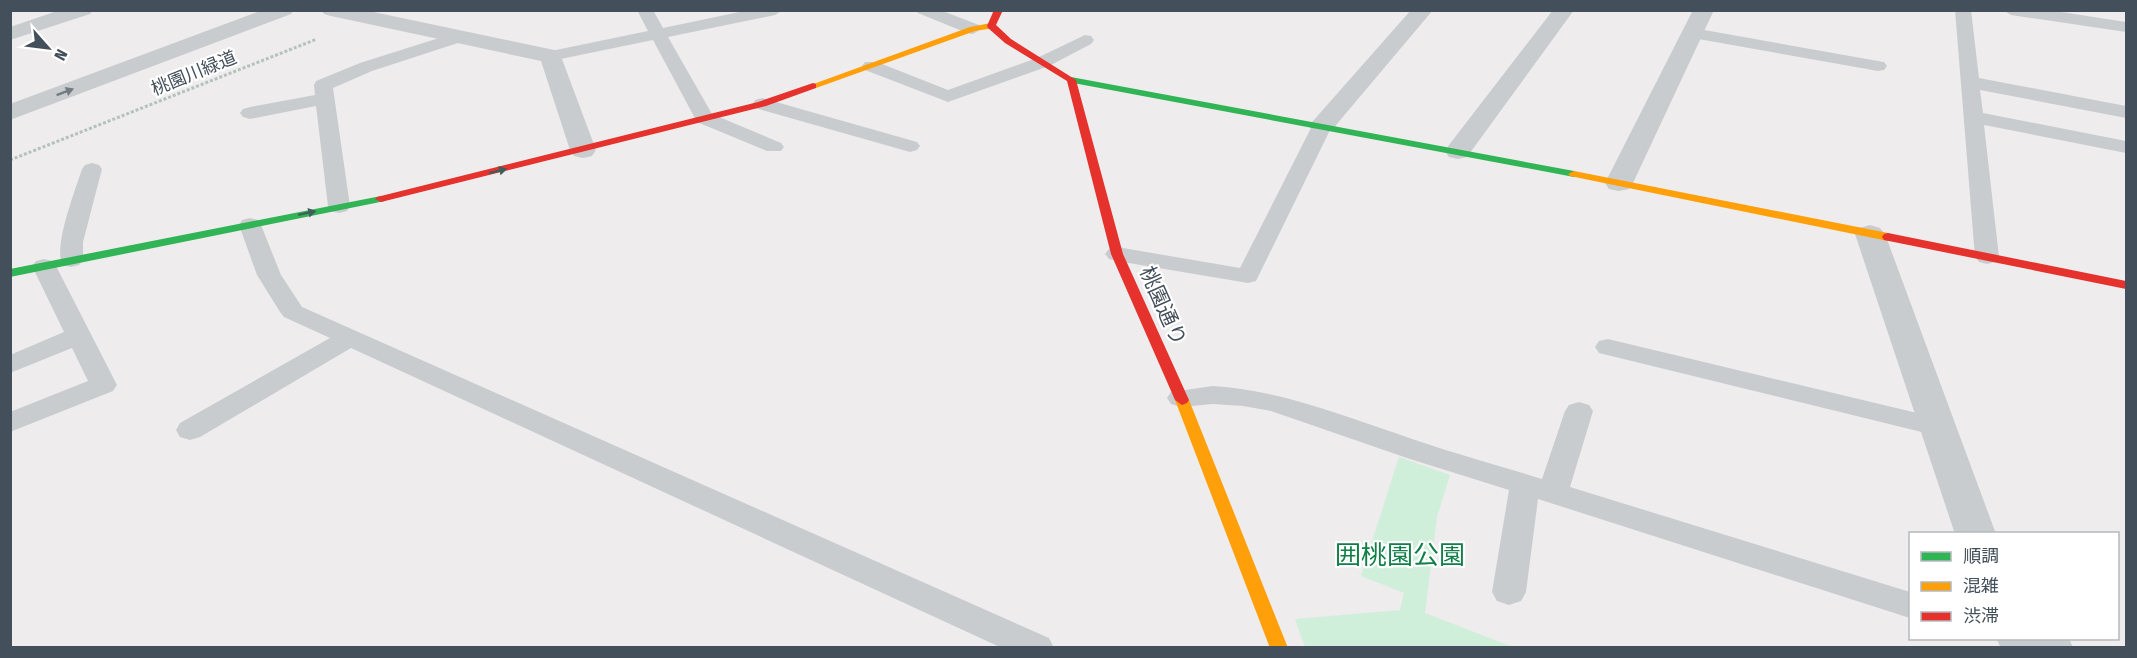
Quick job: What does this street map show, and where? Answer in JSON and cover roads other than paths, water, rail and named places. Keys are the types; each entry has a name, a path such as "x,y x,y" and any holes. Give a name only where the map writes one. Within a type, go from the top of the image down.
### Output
{"street":[{"path":"10,34 83,10"},
{"path":"10,113 284,10"},
{"path":"331,10 551,57 583,150"},
{"path":"991,26 999,10"},
{"path":"1322,126 1423,10"},
{"path":"1458,151 1564,10"},
{"path":"1619,183 1704,10"},
{"path":"10,273 403,194 583,150 762,104 973,29 991,26"},
{"path":"991,26 1008,41 1071,80 1458,151 2127,285"},
{"name":"桃園通り","path":"1071,80 1117,254 1181,398 1279,648"},
{"path":"1870,234 1975,532"},
{"path":"2022,640 2051,648"}],"lane":[{"path":"645,10 704,118 774,147"},
{"path":"551,57 775,10"},
{"path":"924,10 973,29"},
{"path":"1942,10 1963,12 1987,257"},
{"path":"2011,10 2127,27"},
{"path":"1693,33 1878,66"},
{"path":"339,206 323,85 366,67 458,37"},
{"path":"871,66 948,96 1043,63 1085,40"},
{"path":"1969,82 2127,112"},
{"path":"250,113 325,99"},
{"path":"762,104 910,146"},
{"path":"1972,117 2127,147"},
{"path":"1117,254 1248,276 1322,126"},
{"path":"71,260 72,242 92,169"},
{"path":"250,225 269,275 293,312 1037,648"},
{"path":"10,423 103,385 44,266"},
{"path":"10,364 78,336"},
{"path":"190,430 351,337"},
{"path":"1608,347 1938,427"},
{"path":"1181,398 1200,395 1246,397 1292,406 1413,450 1909,604"},
{"path":"1509,592 1539,488 1578,411"}],"park label":[{"name":"囲桃園公園","path":"1400,555"}]}
